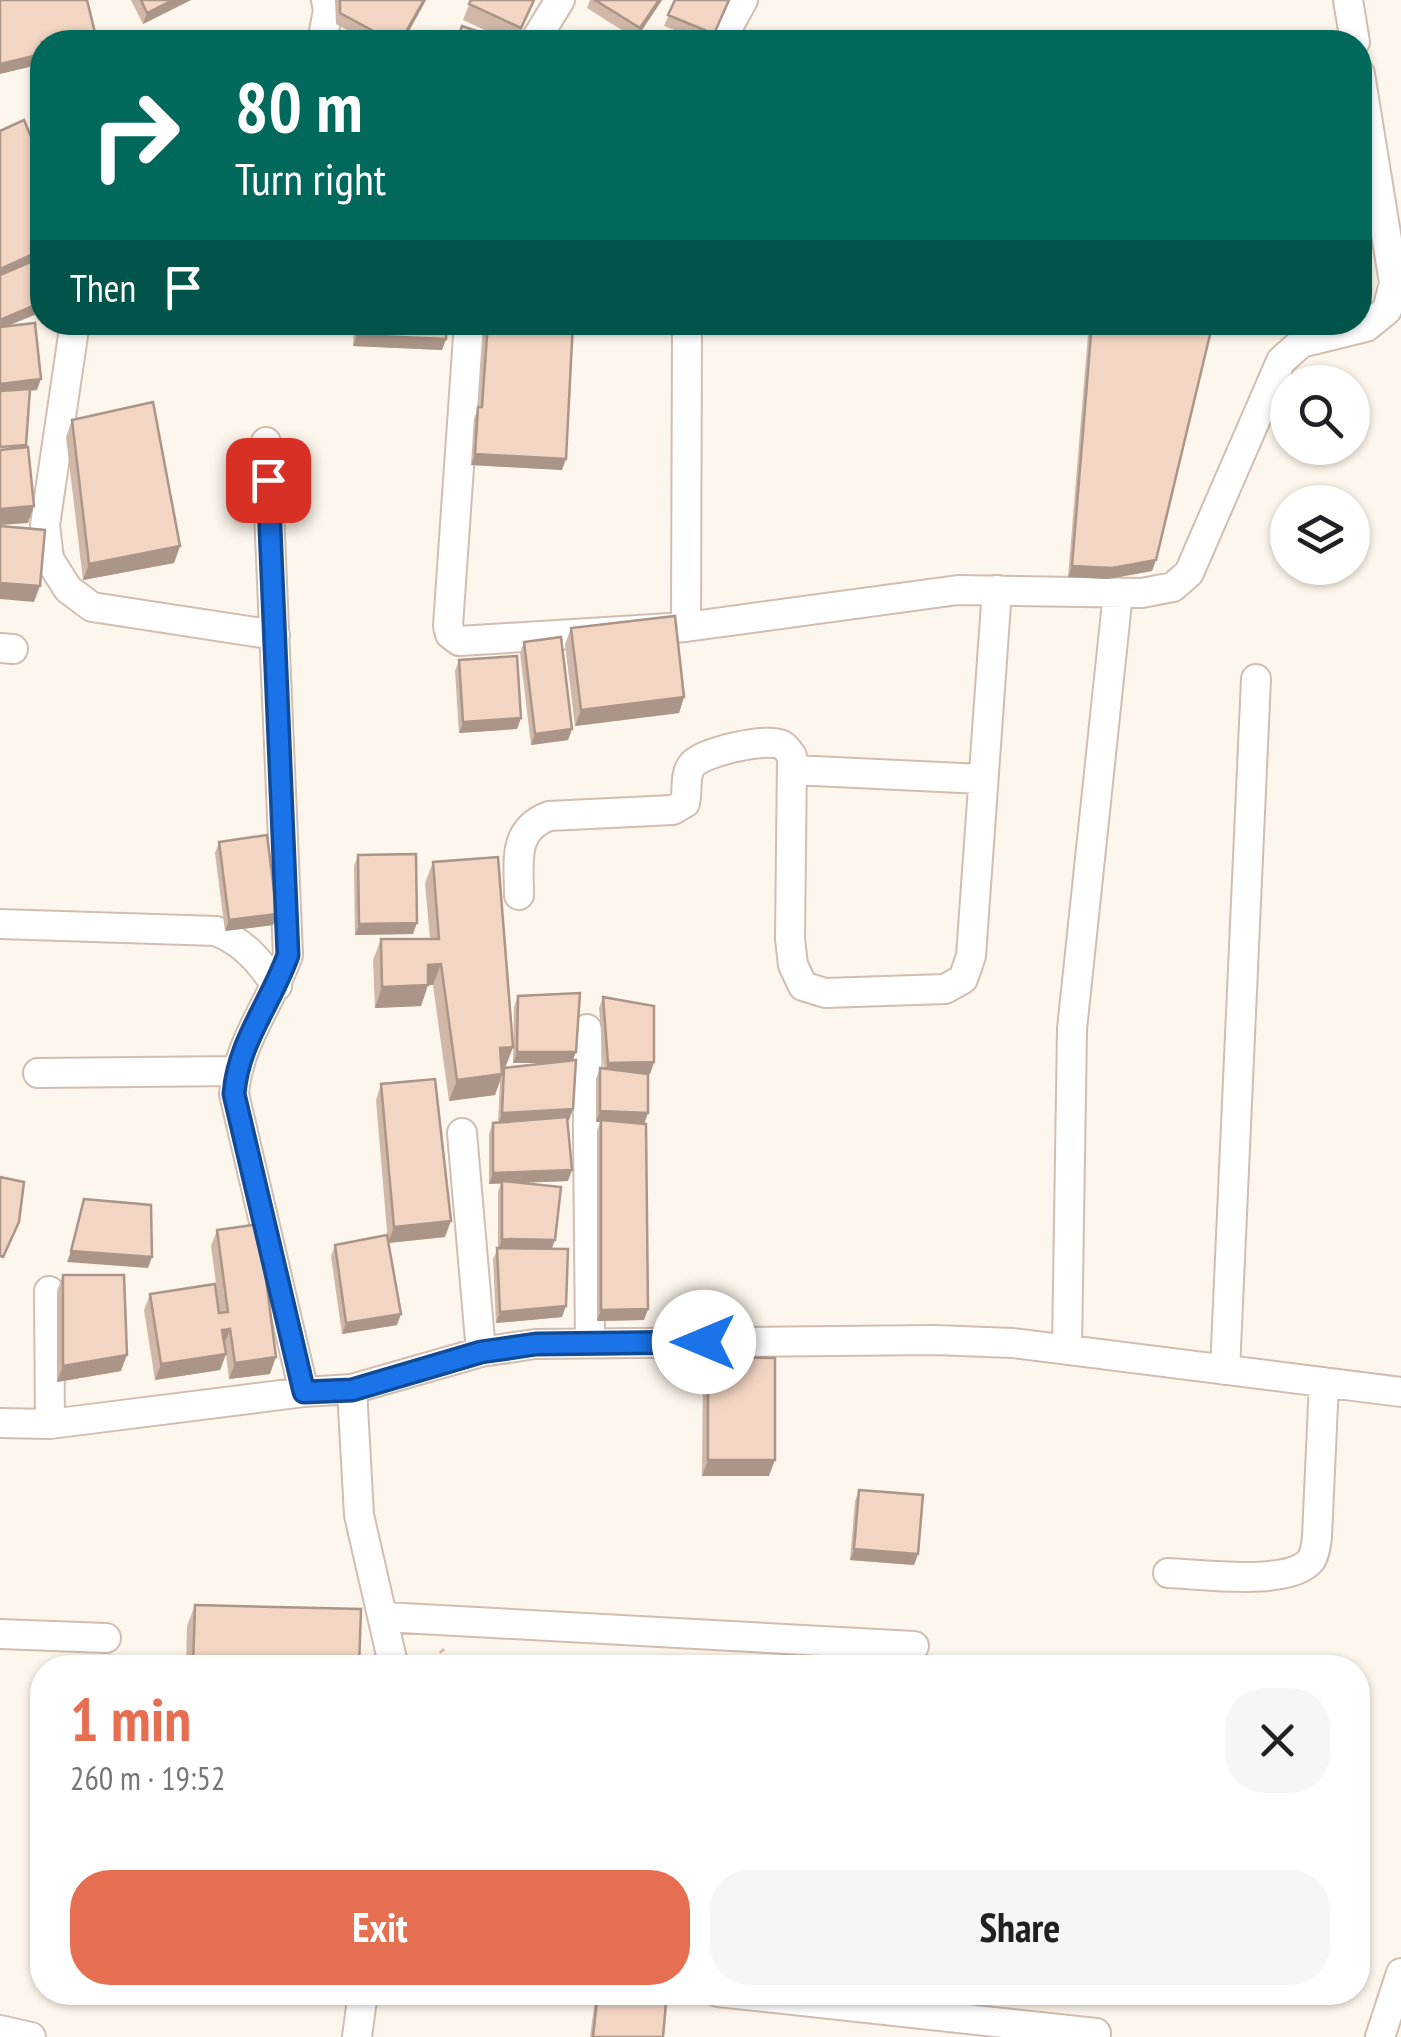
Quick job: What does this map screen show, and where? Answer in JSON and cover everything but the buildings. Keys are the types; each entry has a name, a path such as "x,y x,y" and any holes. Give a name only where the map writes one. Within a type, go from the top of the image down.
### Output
{"street":[{"path":"324,30 326,0"},
{"path":"541,30 560,0"},
{"path":"727,30 743,0"},
{"path":"1348,0 1353,30"},
{"path":"1372,148 1394,284 1387,310 1372,322"},
{"path":"73,335 44,525 49,559 68,589 92,607 275,635"},
{"path":"468,335 450,634 459,642 470,643 686,627 906,596 997,590 1142,593 1173,587 1189,573 1281,361 1301,343 1334,335"},
{"path":"686,335 686,627"},
{"path":"266,442 288,955 277,986 242,1051 234,1094 304,1392"},
{"path":"518,896 522,837 532,823 550,816 673,810 685,803 688,772 694,762 710,752 774,742 784,745 792,756 790,939 793,965 803,986 825,994 945,989 963,979 971,956 997,590"},
{"path":"1066,1349 1072,1028 1118,592"},
{"path":"1225,1370 1256,679"},
{"path":"793,770 982,780"},
{"path":"0,924 216,931 254,953 277,986"},
{"path":"588,1028 590,1343"},
{"path":"38,1073 236,1071"},
{"path":"462,1133 481,1352"},
{"path":"49,1290 50,1424"},
{"path":"0,1424 50,1424 304,1392 352,1390 481,1352 536,1344 1012,1342 1401,1392"},
{"path":"1168,1573 1277,1576 1300,1569 1313,1558 1324,1382"},
{"path":"352,1390 358,1515 391,1655"},
{"path":"384,1618 914,1646"},
{"path":"0,1634 106,1638"},
{"path":"1380,2037 1401,1973"},
{"path":"357,2037 361,2005"},
{"path":"838,2005 1096,2033"},
{"path":"0,2030 32,2037"}],"route":[{"path":"268,480 288,955 277,986 242,1051 234,1094 304,1392 352,1390 481,1352 536,1344 704,1342"}]}
